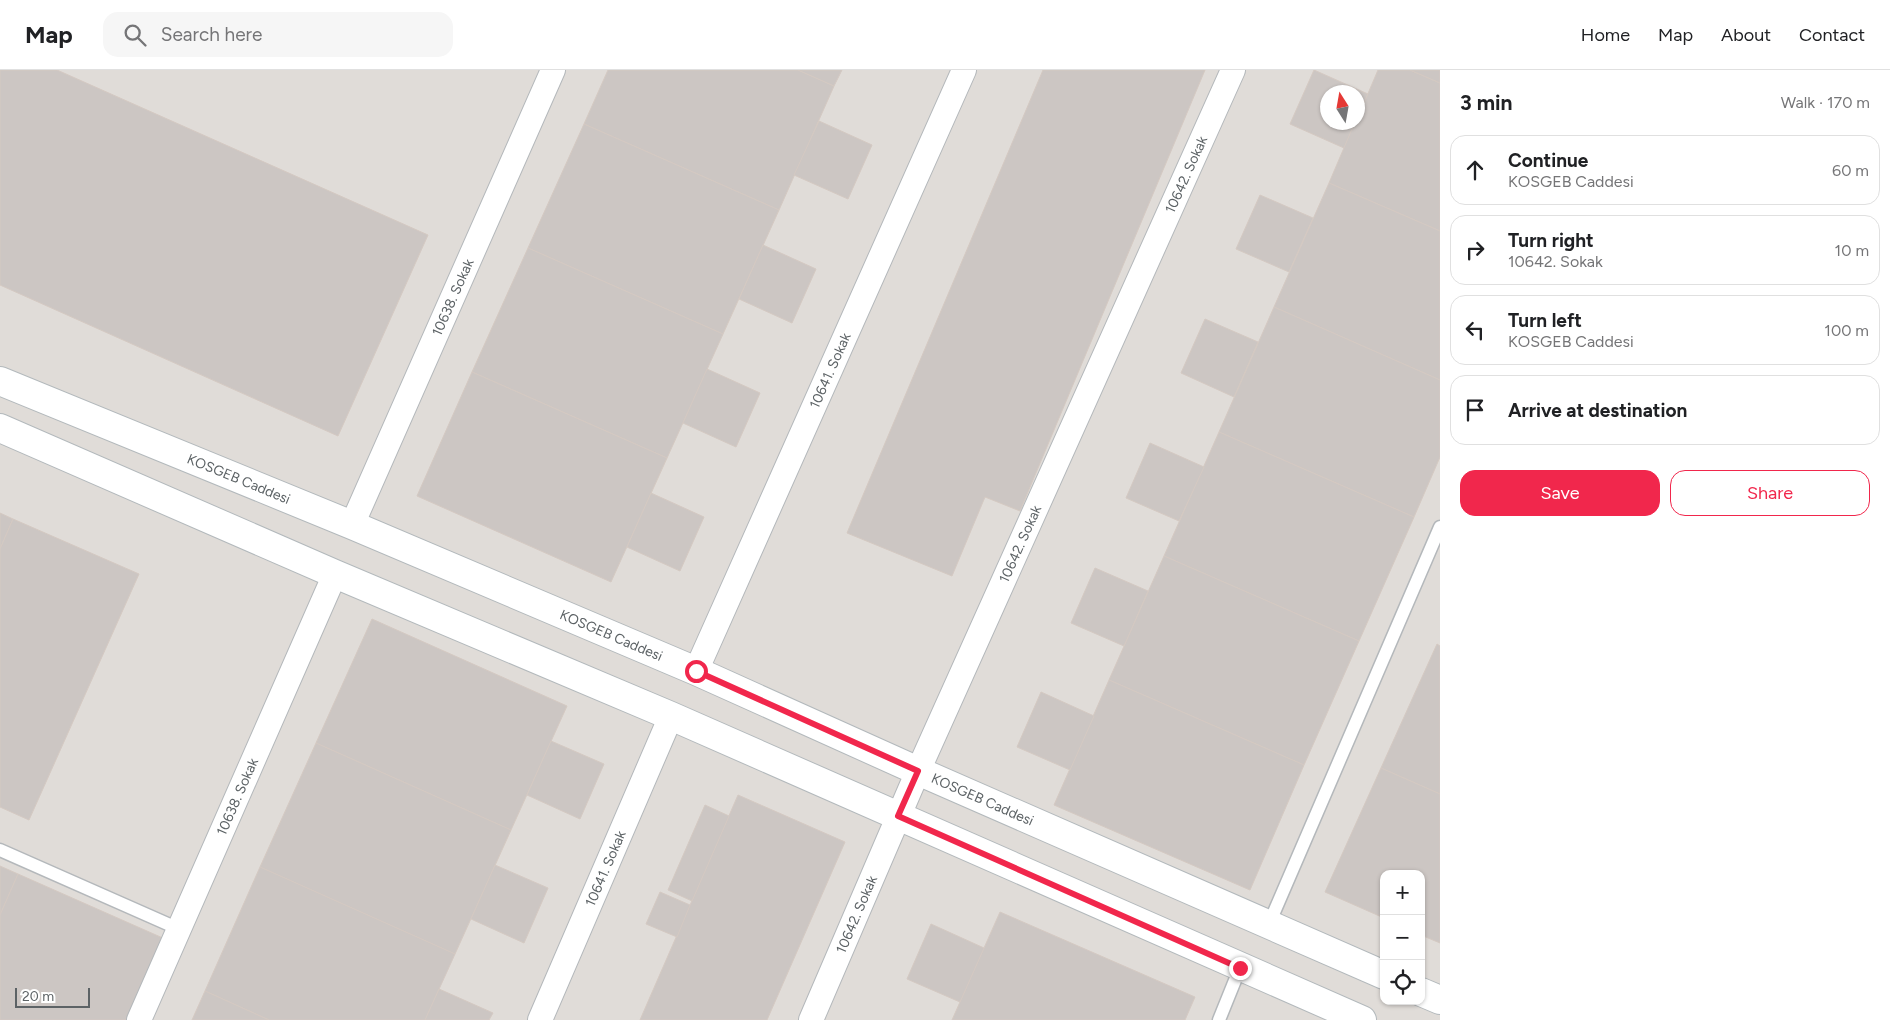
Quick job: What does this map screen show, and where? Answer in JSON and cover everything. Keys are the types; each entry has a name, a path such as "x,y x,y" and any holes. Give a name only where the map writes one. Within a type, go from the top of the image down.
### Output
{"main road":[{"name":"KOSGEB Caddesi","path":"0,381 352,525 696,671 1380,974"},
{"path":"0,428 335,574 671,716 1240,968 1362,1020"},
{"path":"1425,994 1440,1000"}],"street":[{"name":"10638. Sokak","path":"352,525 553,70"},
{"name":"10641. Sokak","path":"696,671 964,70"},
{"name":"10642. Sokak","path":"812,1020 898,816 1233,70"},
{"name":"10638. Sokak","path":"139,1020 335,574"},
{"name":"10641. Sokak","path":"540,1020 671,716"}],"lane":[{"path":"1269,924 1440,527"},
{"path":"0,850 179,929"},
{"path":"1218,1020 1240,968"}],"shaded area":[{"path":"0,70 1440,70 1440,1020 0,1020"}],"building":[{"path":"0,70 57,70 428,235 338,436 0,285"},
{"path":"608,70 798,70 834,86 779,210 584,124"},
{"path":"798,70 842,70 834,86"},
{"path":"1043,70 1205,70 1020,511 985,497 952,576 847,533"},
{"path":"1314,70 1348,85 1320,85 1320,130 1352,130 1344,148 1290,124"},
{"path":"1378,70 1410,70 1440,83 1440,231 1329,183 1352,130 1365,130 1365,101"},
{"path":"1410,70 1440,70 1440,83"},
{"path":"819,121 872,145 848,199 794,175"},
{"path":"584,124 779,210 723,334 528,248"},
{"path":"1329,183 1440,231 1440,380 1274,307"},
{"path":"1260,195 1313,218 1289,272 1236,249"},
{"path":"763,245 816,269 792,323 739,299"},
{"path":"528,248 723,334 667,458 472,372"},
{"path":"1274,307 1440,380 1440,457 1414,517 1219,432"},
{"path":"1205,319 1258,342 1234,397 1181,373"},
{"path":"707,369 760,393 736,447 683,423"},
{"path":"472,372 667,458 611,582 417,496"},
{"path":"1219,432 1414,517 1359,641 1164,556"},
{"path":"1150,443 1204,467 1179,521 1126,498"},
{"path":"651,493 704,517 680,571 627,547"},
{"path":"0,513 13,519 0,549"},
{"path":"13,519 139,574 29,820 0,807 0,549"},
{"path":"1164,556 1359,641 1304,765 1109,680"},
{"path":"1095,568 1148,591 1124,646 1071,623"},
{"path":"372,619 567,706 511,830 316,743"},
{"path":"1437,644 1440,646 1440,794 1381,768"},
{"path":"1109,680 1304,765 1250,890 1054,805"},
{"path":"1041,692 1094,716 1070,770 1017,747"},
{"path":"551,741 604,764 580,819 527,795"},
{"path":"316,743 511,830 455,954 260,867"},
{"path":"1381,768 1440,794 1440,943 1425,937 1425,870 1380,870 1380,916 1325,892"},
{"path":"738,795 845,842 767,1020 640,1020"},
{"path":"705,805 729,816 692,901 668,890"},
{"path":"495,865 548,888 524,943 471,919"},
{"path":"0,866 18,874 0,915"},
{"path":"260,867 455,954 425,1020 269,1020 205,991"},
{"path":"18,874 165,939 129,1020 0,1020 0,915"},
{"path":"660,892 690,905 677,937 646,924"},
{"path":"1000,912 1195,997 1185,1020 952,1020"},
{"path":"931,924 984,948 960,1002 907,979"},
{"path":"439,989 493,1013 489,1020 425,1020"},
{"path":"205,991 269,1020 192,1020"}],"route":[{"path":"696,671 918,771 898,816 1240,968"}]}
